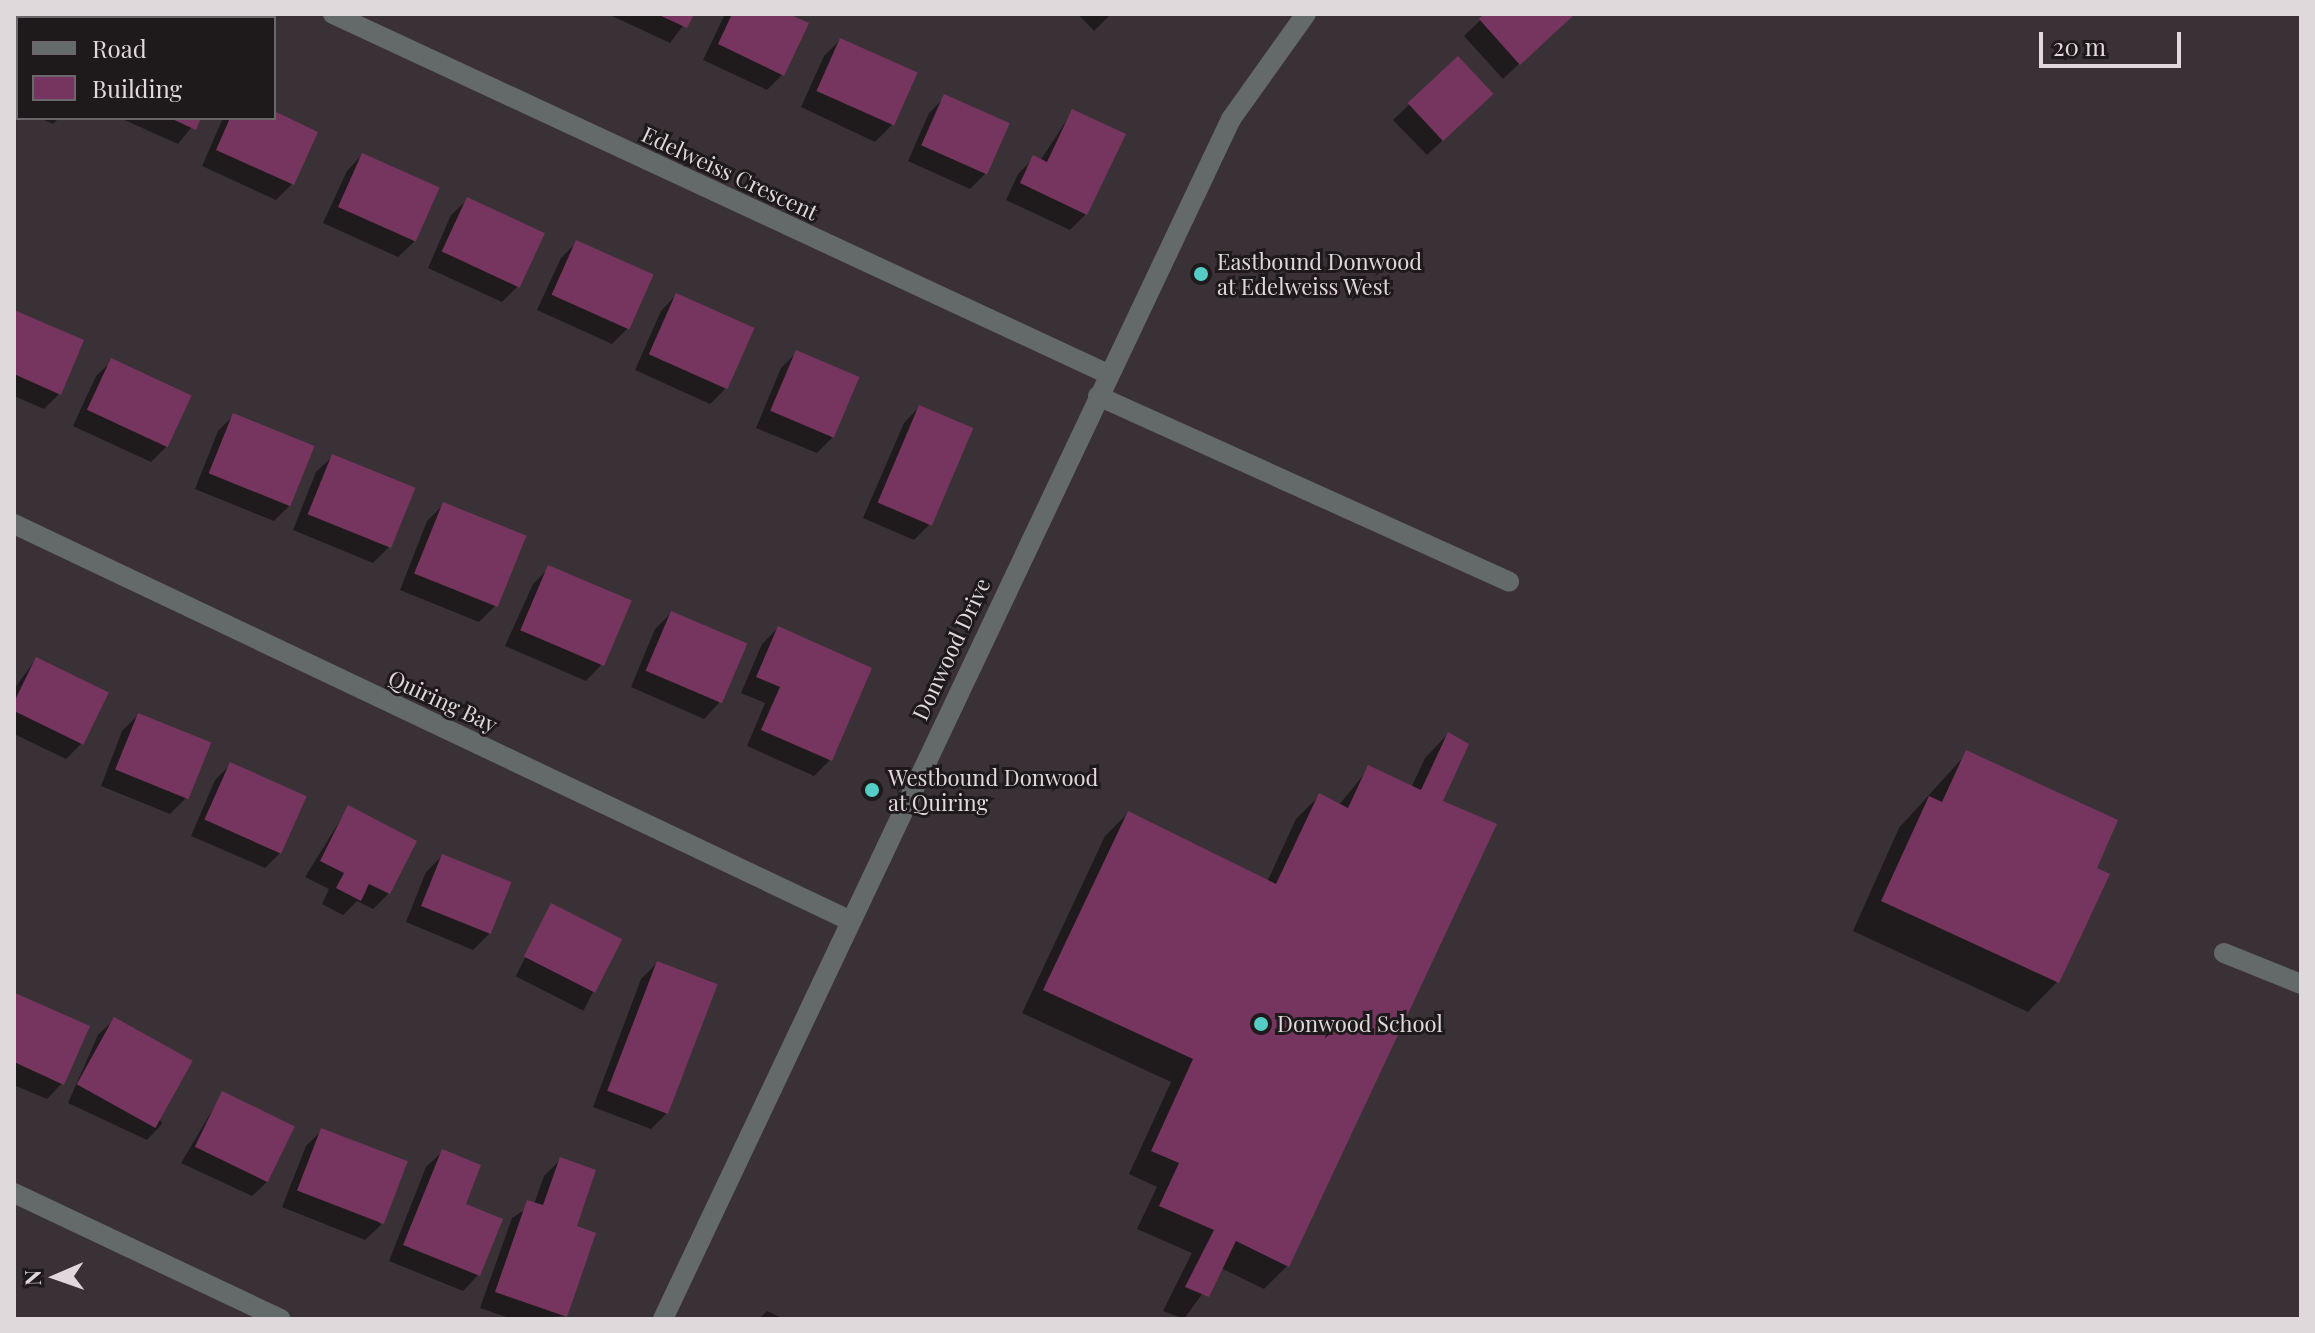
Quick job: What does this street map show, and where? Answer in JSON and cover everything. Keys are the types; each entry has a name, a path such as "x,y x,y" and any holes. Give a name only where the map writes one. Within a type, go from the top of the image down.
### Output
{"street":[{"name":"Edelweiss Crescent","path":"333,14 1108,374"},
{"name":"Donwood Drive","path":"663,1319 1231,119 1306,14"},
{"path":"1098,396 1509,582"},
{"name":"Quiring Bay","path":"14,524 851,921"},
{"path":"2224,953 2301,984"},
{"path":"14,1193 281,1319"}],"building":[{"path":"14,14 25,16 16,16 16,50"},
{"path":"657,14 694,14 687,28"},
{"path":"732,14 789,14 809,23 784,76 718,44"},
{"path":"1484,14 1575,14 1520,65 1479,19"},
{"path":"840,38 918,73 894,126 816,91"},
{"path":"1458,56 1493,94 1443,141 1408,103"},
{"path":"944,94 1010,123 987,174 921,145"},
{"path":"1072,109 1126,134 1087,215 1020,183 1033,155 1047,162"},
{"path":"276,112 318,132 294,185 216,150 229,120 276,120"},
{"path":"174,120 200,120 196,130"},
{"path":"362,153 440,188 416,241 338,207"},
{"path":"467,197 545,233 520,288 442,251"},
{"path":"576,240 654,275 629,329 552,295"},
{"path":"676,293 755,328 727,389 649,354"},
{"path":"14,310 84,340 61,395 14,374"},
{"path":"796,350 860,377 834,438 770,411"},
{"path":"111,358 192,396 168,447 87,410"},
{"path":"919,405 973,428 932,526 878,503"},
{"path":"233,413 315,446 290,506 209,473"},
{"path":"332,454 415,488 391,548 308,514"},
{"path":"443,502 526,536 498,607 414,573"},
{"path":"548,565 632,601 604,666 520,630"},
{"path":"671,611 747,643 722,703 646,671"},
{"path":"778,626 872,668 832,761 761,730 780,687 756,677"},
{"path":"36,657 109,693 83,745 14,711 14,702"},
{"path":"138,713 211,743 188,799 115,770"},
{"name":"Donwood School","path":"1448,732 1469,744 1443,801 1497,824 1289,1267 1236,1241 1209,1297 1185,1287 1214,1230 1159,1206 1179,1163 1151,1151 1193,1059 1043,990 1128,811 1276,884 1319,793 1348,808 1368,765 1421,790"},
{"path":"1966,750 2118,820 2097,868 2110,874 2059,983 1881,901 1929,796 1942,802"},
{"path":"230,762 307,796 281,854 204,820"},
{"path":"348,805 417,841 390,894 369,884 361,901 336,888 344,873 320,861"},
{"path":"442,854 512,882 491,934 421,906"},
{"path":"551,903 622,939 595,993 524,956"},
{"path":"657,961 718,984 668,1114 607,1091"},
{"path":"15,993 90,1026 64,1085 14,1062"},
{"path":"114,1017 193,1061 155,1128 77,1084"},
{"path":"222,1091 295,1127 268,1182 195,1147"},
{"path":"321,1128 408,1161 384,1224 297,1191"},
{"path":"442,1149 481,1165 466,1204 503,1219 480,1276 403,1245"},
{"path":"560,1157 596,1170 577,1226 596,1233 567,1317 495,1292 527,1200 543,1205"}],"place":[{"name":"Eastbound Donwood at Edelweiss West","path":"1201,274"},
{"name":"Westbound Donwood at Quiring","path":"872,790"},
{"name":"Donwood School","path":"1261,1024"}]}
